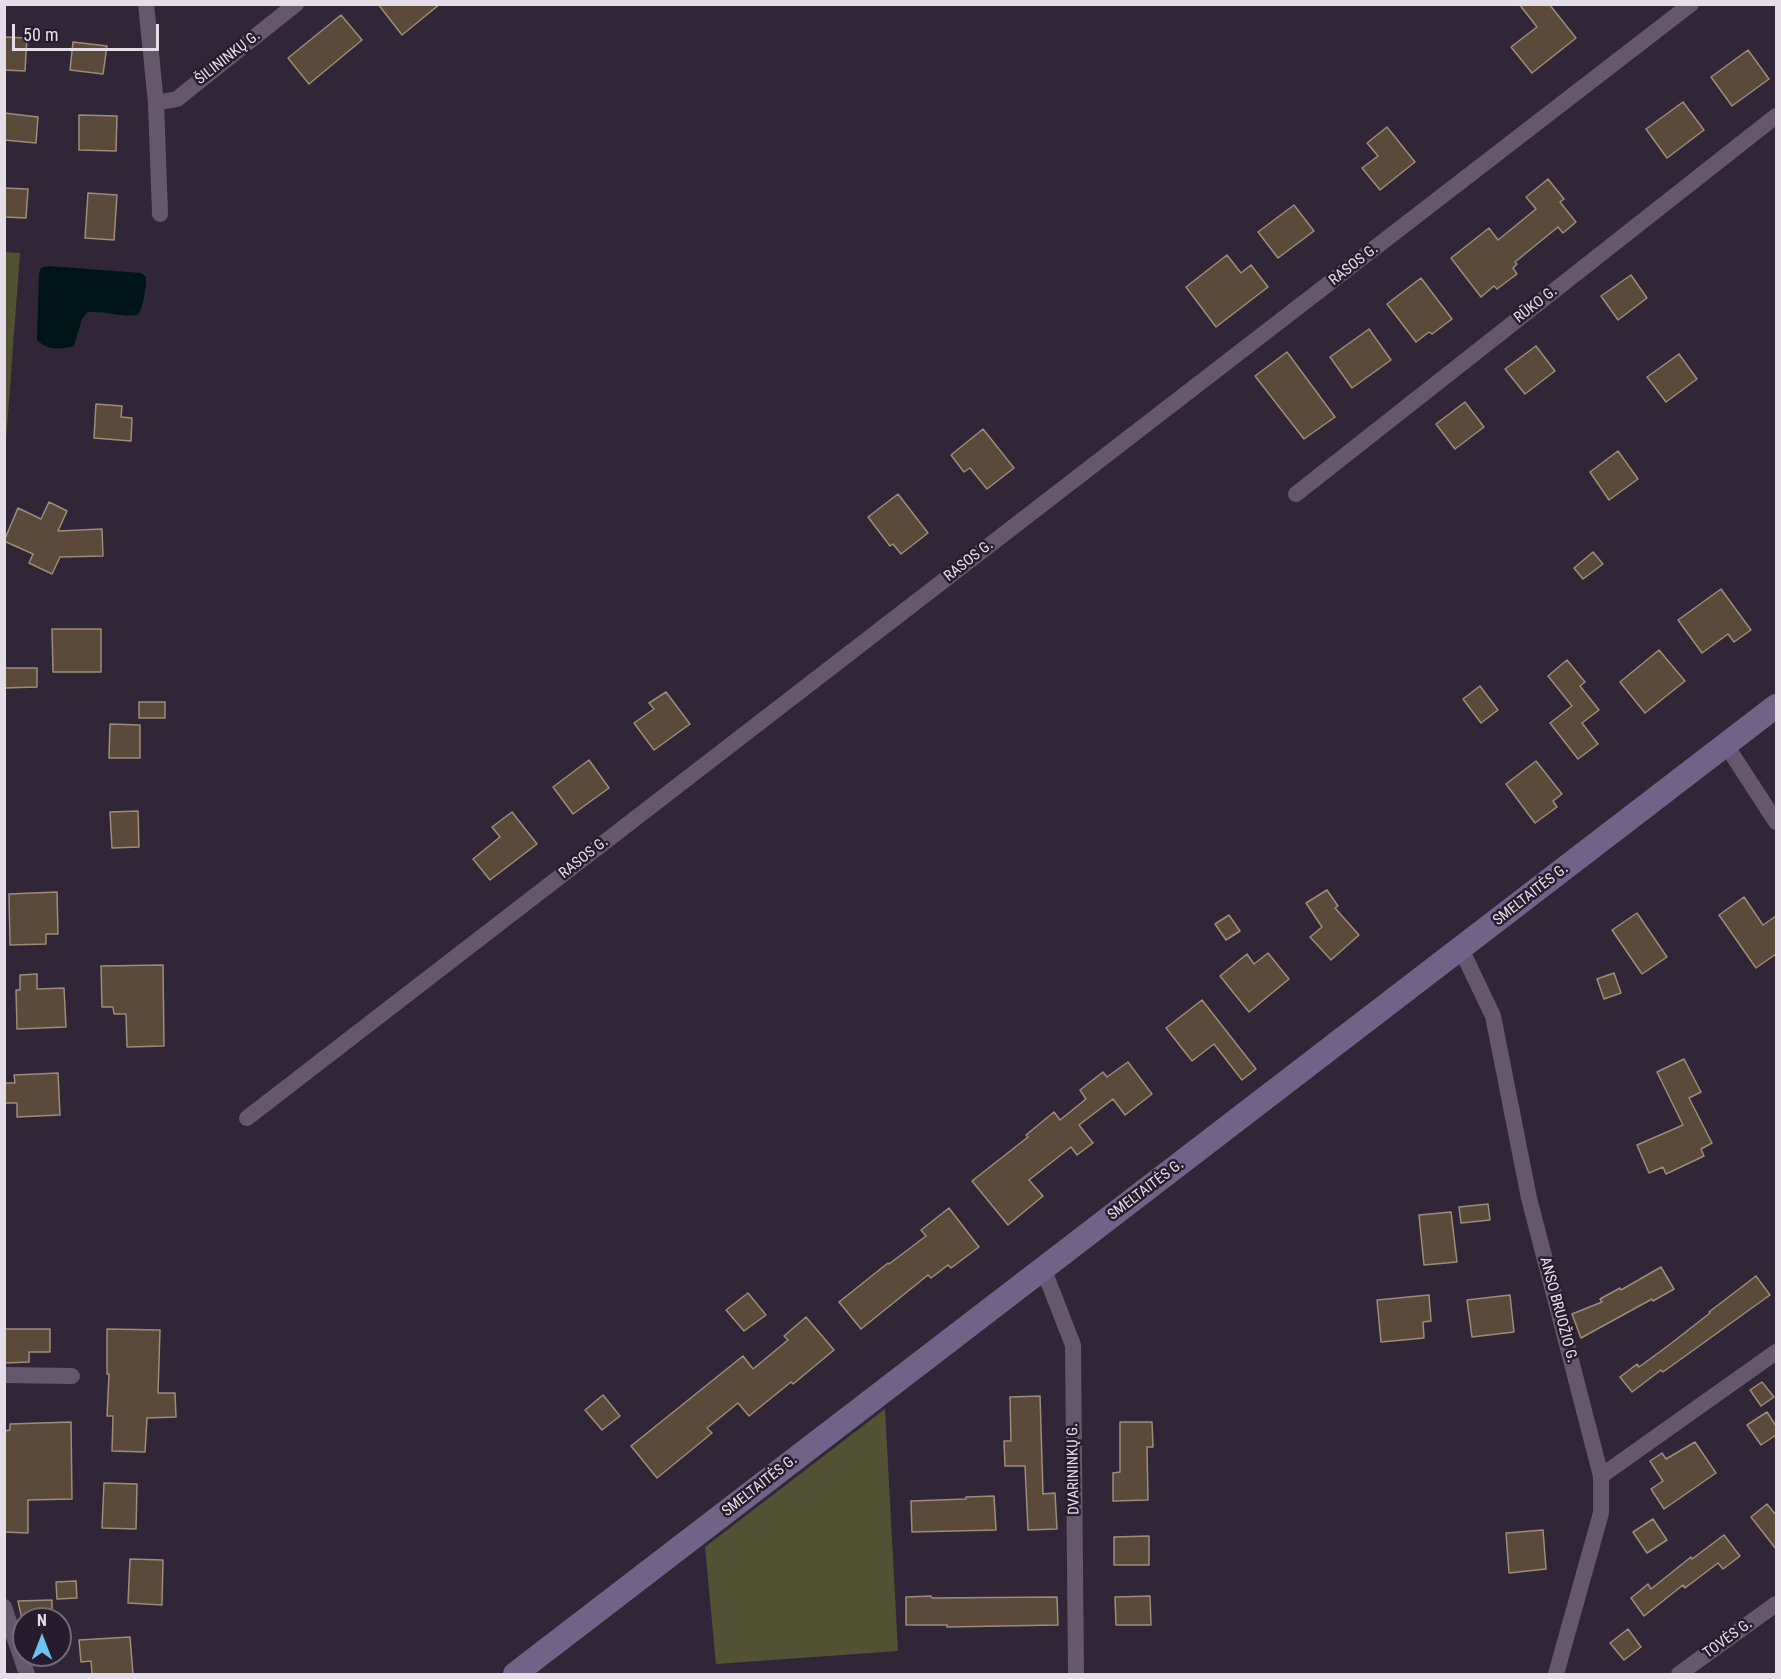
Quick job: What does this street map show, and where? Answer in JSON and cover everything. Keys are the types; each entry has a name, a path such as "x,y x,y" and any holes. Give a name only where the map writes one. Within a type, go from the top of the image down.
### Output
{"main road":[{"name":"SMELTAITĖS G.","path":"515,1674 1776,706"}],"street":[{"path":"146,4 156,103 160,214"},
{"name":"ŠILININKŲ G.","path":"156,103 177,99 296,4"},
{"name":"RASOS G.","path":"247,1118 1691,4"},
{"name":"RŪKO G.","path":"1296,494 1776,116"},
{"path":"1726,745 1776,822"},
{"name":"ANSO BRUOŽIO G.","path":"1461,949 1493,1016 1529,1198 1601,1476 1601,1514 1556,1674"},
{"name":"DVARININKŲ G.","path":"1043,1268 1073,1345 1076,1674"},
{"path":"1601,1476 1776,1352"},
{"path":"4,1375 72,1376"},
{"name":"TOVĖS G.","path":"1679,1674 1776,1604"},
{"path":"4,1607 27,1674"}],"green space":[{"path":"4,252 20,253 5,454"},
{"path":"885,1409 898,1651 716,1664 705,1547"}],"shaded area":[{"path":"48,266 141,273 146,277 146,286 138,315 88,312 82,319 74,346 59,348 45,346 37,340 39,274 41,268"}],"building":[{"path":"378,4 440,4 402,35"},
{"path":"1519,4 1549,4 1576,38 1532,73 1511,47 1537,27"},
{"path":"341,15 362,40 309,84 288,58"},
{"path":"4,37 27,38 25,71 4,70"},
{"path":"73,42 107,46 103,74 70,70"},
{"path":"1748,50 1769,79 1732,106 1711,77"},
{"path":"1683,102 1704,130 1667,158 1646,129"},
{"path":"4,113 38,117 36,143 4,140"},
{"path":"79,115 117,116 116,151 79,150"},
{"path":"1387,127 1415,162 1380,190 1362,168 1378,156 1367,143"},
{"path":"1548,179 1564,199 1560,202 1576,222 1563,233 1558,227 1515,262 1517,264 1513,268 1517,274 1497,289 1494,286 1481,297 1451,258 1489,228 1498,240 1536,209 1526,197"},
{"path":"4,188 28,189 26,218 4,217"},
{"path":"88,193 117,195 114,240 85,238"},
{"path":"1294,205 1314,231 1278,258 1258,232"},
{"path":"1227,255 1241,273 1251,265 1268,287 1216,327 1186,287"},
{"path":"1631,275 1647,298 1618,320 1601,296"},
{"path":"1421,278 1452,319 1432,334 1429,332 1416,342 1387,304"},
{"path":"1369,329 1391,360 1352,388 1330,357"},
{"path":"1536,346 1555,371 1525,394 1505,369"},
{"path":"1287,352 1335,417 1304,439 1255,376"},
{"path":"1679,354 1697,379 1666,402 1647,377"},
{"path":"1465,402 1484,427 1455,449 1436,424"},
{"path":"96,404 122,406 121,417 132,418 131,441 94,438"},
{"path":"983,429 1014,468 987,489 970,468 964,472 951,455"},
{"path":"1618,451 1638,479 1609,500 1590,472"},
{"path":"898,494 928,533 901,554 893,544 890,546 868,517"},
{"path":"49,502 67,511 58,531 102,529 103,556 60,557 52,574 29,563 33,554 4,541 18,508 41,519"},
{"path":"1593,552 1603,564 1583,579 1574,568"},
{"path":"1721,589 1751,630 1734,642 1728,634 1702,653 1678,620"},
{"path":"52,629 101,629 101,672 53,672"},
{"path":"1659,650 1685,681 1645,713 1620,682"},
{"path":"1567,660 1585,682 1580,686 1599,710 1582,723 1598,744 1578,759 1550,723 1572,706 1548,676"},
{"path":"4,668 37,668 37,687 4,688"},
{"path":"1480,686 1498,710 1481,723 1463,699"},
{"path":"666,692 690,724 654,750 634,723 654,709 649,703"},
{"path":"139,702 165,702 165,718 139,718"},
{"path":"110,724 140,725 140,758 109,758"},
{"path":"589,760 609,788 573,814 553,787"},
{"path":"1536,761 1562,794 1553,801 1557,807 1535,823 1506,784"},
{"path":"138,811 139,847 112,848 110,812"},
{"path":"512,812 537,844 490,880 473,859 500,837 492,827"},
{"path":"1327,890 1338,906 1335,908 1359,935 1331,960 1310,937 1322,927 1306,903"},
{"path":"57,892 58,934 46,934 46,944 10,945 9,894"},
{"path":"1744,897 1763,925 1776,916 1776,954 1756,968 1719,915"},
{"path":"1637,913 1667,957 1642,974 1612,930"},
{"path":"1229,915 1240,931 1226,940 1215,924"},
{"path":"1268,953 1289,979 1249,1012 1220,976 1247,954 1254,964"},
{"path":"163,965 164,1046 127,1047 126,1014 114,1014 113,1007 102,1007 101,966"},
{"path":"1614,973 1621,993 1604,999 1597,979"},
{"path":"37,974 37,989 64,988 66,1027 17,1029 16,990 20,990 20,975"},
{"path":"1202,1000 1256,1069 1242,1080 1214,1044 1192,1061 1166,1028"},
{"path":"1684,1059 1701,1092 1689,1098 1712,1143 1701,1149 1704,1156 1666,1174 1663,1167 1649,1173 1637,1145 1683,1125 1657,1072"},
{"path":"1128,1062 1152,1094 1125,1115 1113,1099 1079,1125 1093,1143 1077,1155 1071,1147 1029,1180 1043,1196 1008,1225 972,1181 1028,1137 1026,1135 1054,1112 1060,1120 1086,1099 1080,1090 1103,1072 1107,1077"},
{"path":"58,1073 60,1115 17,1117 17,1103 4,1103 4,1083 15,1083 14,1075"},
{"path":"1488,1204 1490,1220 1461,1223 1459,1207"},
{"path":"949,1208 979,1247 951,1268 948,1265 931,1278 928,1275 861,1329 839,1302 926,1236 921,1230"},
{"path":"1451,1212 1457,1262 1424,1265 1419,1215"},
{"path":"1661,1267 1674,1289 1581,1338 1572,1314 1602,1302 1600,1299"},
{"path":"1756,1276 1770,1295 1632,1392 1620,1377 1637,1364 1639,1367 1669,1345"},
{"path":"748,1293 766,1315 744,1331 726,1310"},
{"path":"1429,1295 1431,1321 1423,1322 1424,1338 1381,1342 1377,1300"},
{"path":"1510,1295 1514,1332 1472,1337 1467,1300"},
{"path":"806,1317 834,1350 749,1416 738,1403 707,1428 712,1433 657,1478 631,1446 743,1356 753,1369 788,1340 784,1336"},
{"path":"4,1329 50,1329 50,1352 29,1352 29,1362 4,1363"},
{"path":"107,1329 160,1330 158,1393 175,1393 176,1417 147,1418 145,1452 112,1451 113,1416 107,1416 109,1374 107,1374"},
{"path":"1762,1382 1774,1397 1761,1406 1750,1390"},
{"path":"603,1395 620,1416 602,1430 585,1410"},
{"path":"1040,1396 1043,1494 1055,1493 1057,1529 1028,1530 1025,1466 1005,1466 1004,1441 1011,1441 1010,1397"},
{"path":"1767,1412 1776,1426 1776,1435 1761,1445 1747,1425"},
{"path":"71,1422 72,1499 28,1500 28,1533 4,1532 4,1431 10,1430 10,1424"},
{"path":"1120,1422 1152,1422 1153,1447 1147,1447 1148,1500 1113,1501 1113,1473 1120,1472"},
{"path":"1695,1442 1716,1473 1664,1509 1651,1489 1663,1481 1650,1461 1662,1453 1666,1459"},
{"path":"104,1483 137,1484 136,1529 102,1528"},
{"path":"994,1496 996,1530 912,1532 911,1501"},
{"path":"1767,1504 1776,1515 1776,1549 1751,1517"},
{"path":"1653,1519 1667,1540 1647,1553 1633,1532"},
{"path":"1543,1530 1546,1569 1509,1573 1506,1533"},
{"path":"1724,1535 1740,1556 1723,1569 1718,1563 1685,1588 1683,1585 1644,1616 1631,1598 1648,1584 1651,1589 1691,1557 1692,1559"},
{"path":"1149,1536 1149,1565 1114,1565 1114,1537"},
{"path":"130,1559 163,1560 162,1605 128,1603"},
{"path":"76,1581 77,1598 57,1599 56,1582"},
{"path":"931,1596 932,1598 1057,1597 1058,1625 947,1627 947,1625 906,1625 906,1597"},
{"path":"1150,1596 1151,1625 1116,1625 1115,1597"},
{"path":"52,1600 52,1607 19,1607 18,1601"},
{"path":"1628,1629 1641,1647 1624,1660 1610,1643"},
{"path":"130,1637 133,1674 92,1674 91,1661 81,1662 79,1640"}]}
